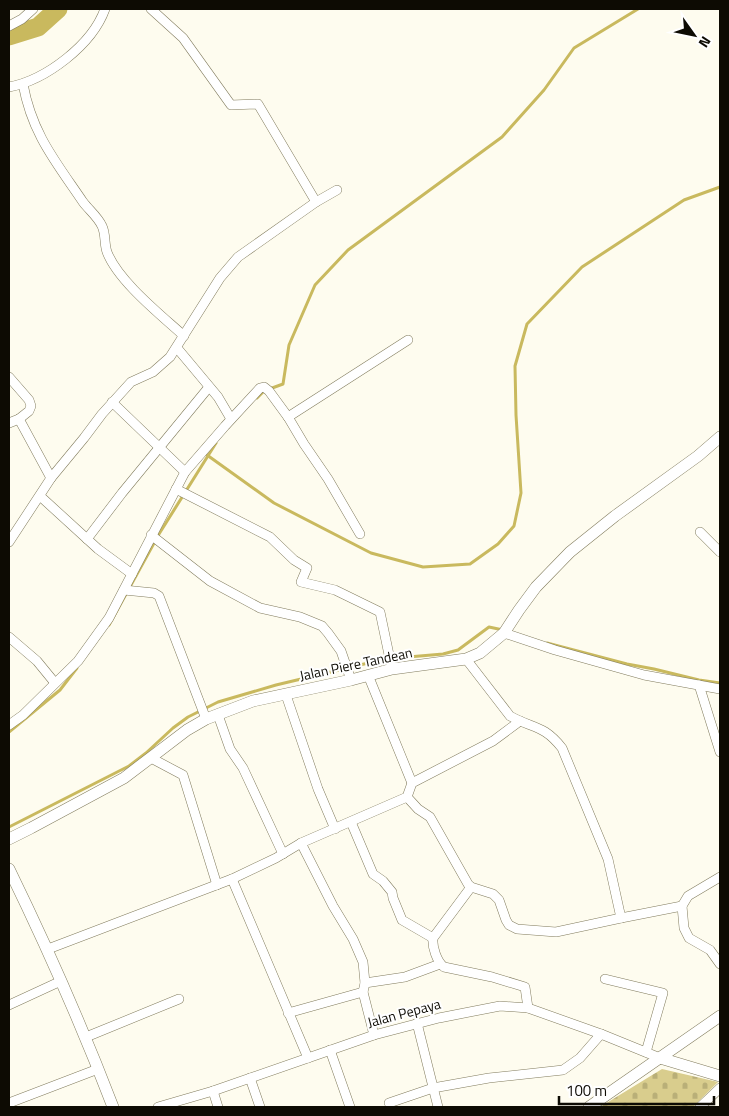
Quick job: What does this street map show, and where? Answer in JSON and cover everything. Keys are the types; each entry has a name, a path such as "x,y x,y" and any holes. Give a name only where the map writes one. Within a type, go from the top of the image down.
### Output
{"street":[{"path":"9,26 22,19 33,9"},
{"path":"9,88 24,84 72,54 90,37 105,9"},
{"path":"151,9 184,38 231,105 258,104 316,202"},
{"path":"24,84 31,117 44,146 87,208 102,226 107,251 115,264 127,281 184,336"},
{"path":"9,542 51,478 112,402 131,382 153,372 162,365 177,348 220,278 238,257 316,202 337,190"},
{"path":"288,417 408,340"},
{"path":"177,348 209,387 231,419"},
{"path":"9,377 29,400 31,406 28,412 9,423"},
{"path":"87,540 122,493 209,387"},
{"path":"9,724 23,715 78,661 109,618 151,535 186,472 260,388 264,387 269,391 288,417 328,478 360,534"},
{"path":"112,402 186,472"},
{"path":"18,419 51,478"},
{"name":"Jalan Piere Tandean","path":"9,839 124,778 205,717 218,715 253,701 351,677 392,669 466,659 480,653 507,629 518,610 536,587 570,552 615,516 698,456 720,437"},
{"path":"176,489 270,537 294,560 307,568 301,582 335,590 380,612 392,669"},
{"path":"40,496 87,540 132,574"},
{"path":"700,532 720,552"},
{"path":"151,535 210,581 260,608 300,617 322,626 335,642 345,660 351,677"},
{"path":"124,590 154,593 159,596 205,717"},
{"path":"507,629 555,650 644,675 720,688"},
{"path":"9,637 37,661 56,683"},
{"path":"466,659 510,716 541,728 553,736 562,748 608,859 621,918"},
{"path":"368,675 412,783 408,797"},
{"path":"699,685 720,752"},
{"path":"286,694 318,789 335,829"},
{"path":"218,715 230,749 242,768 283,854"},
{"path":"412,783 493,741 520,721"},
{"path":"151,758 183,775 217,885"},
{"path":"48,949 232,879 301,843 408,797"},
{"path":"408,797 418,809 430,818 468,884 471,887 493,894 499,900 509,925 517,929 556,932 682,906"},
{"path":"351,822 373,874 383,881 392,892 402,920 433,938"},
{"path":"301,843 333,906 353,939 362,962 365,983 363,992 374,1035"},
{"path":"9,869 48,949 86,1037 113,1107"},
{"path":"720,878 688,896 682,906 684,928 689,938 710,950 720,964"},
{"path":"232,879 308,1058"},
{"path":"440,964 433,946 433,938 471,887"},
{"path":"365,983 405,977 440,964 525,987 528,1008"},
{"path":"605,978 663,992 646,1052"},
{"path":"9,1005 61,981"},
{"path":"288,1013 363,992"},
{"path":"86,1037 179,999"},
{"name":"Jalan Pepaya","path":"158,1107 213,1091 374,1035 417,1023 500,1006 528,1008 601,1034 660,1058"},
{"path":"589,1107 720,1016"},
{"path":"417,1023 438,1107"},
{"path":"389,1103 433,1088 488,1078 563,1070 580,1058 601,1034"},
{"path":"330,1050 350,1107"},
{"path":"660,1058 720,1076"},
{"path":"9,1103 98,1069"},
{"path":"250,1078 260,1107"},
{"path":"700,1107 720,1088"},
{"path":"213,1091 218,1107"}],"green space":[{"path":"662,1069 718,1082 693,1107 600,1107"}],"waterway":[{"path":"9,36 38,27 58,9"},
{"path":"257,398 264,391 283,384 289,345 315,285 348,250 502,137 544,90 574,48 638,9"},
{"path":"207,455 274,503 371,553 423,567 470,564 498,544 514,526 521,493 515,366 527,324 582,267 684,200 720,187"},
{"path":"109,625 159,534 216,443"},
{"path":"9,827 129,766 188,717 218,702 276,685 385,659 443,654 458,650 489,627 503,630"},
{"path":"547,643 627,664 720,683"},
{"path":"9,732 60,690 77,668"}]}
